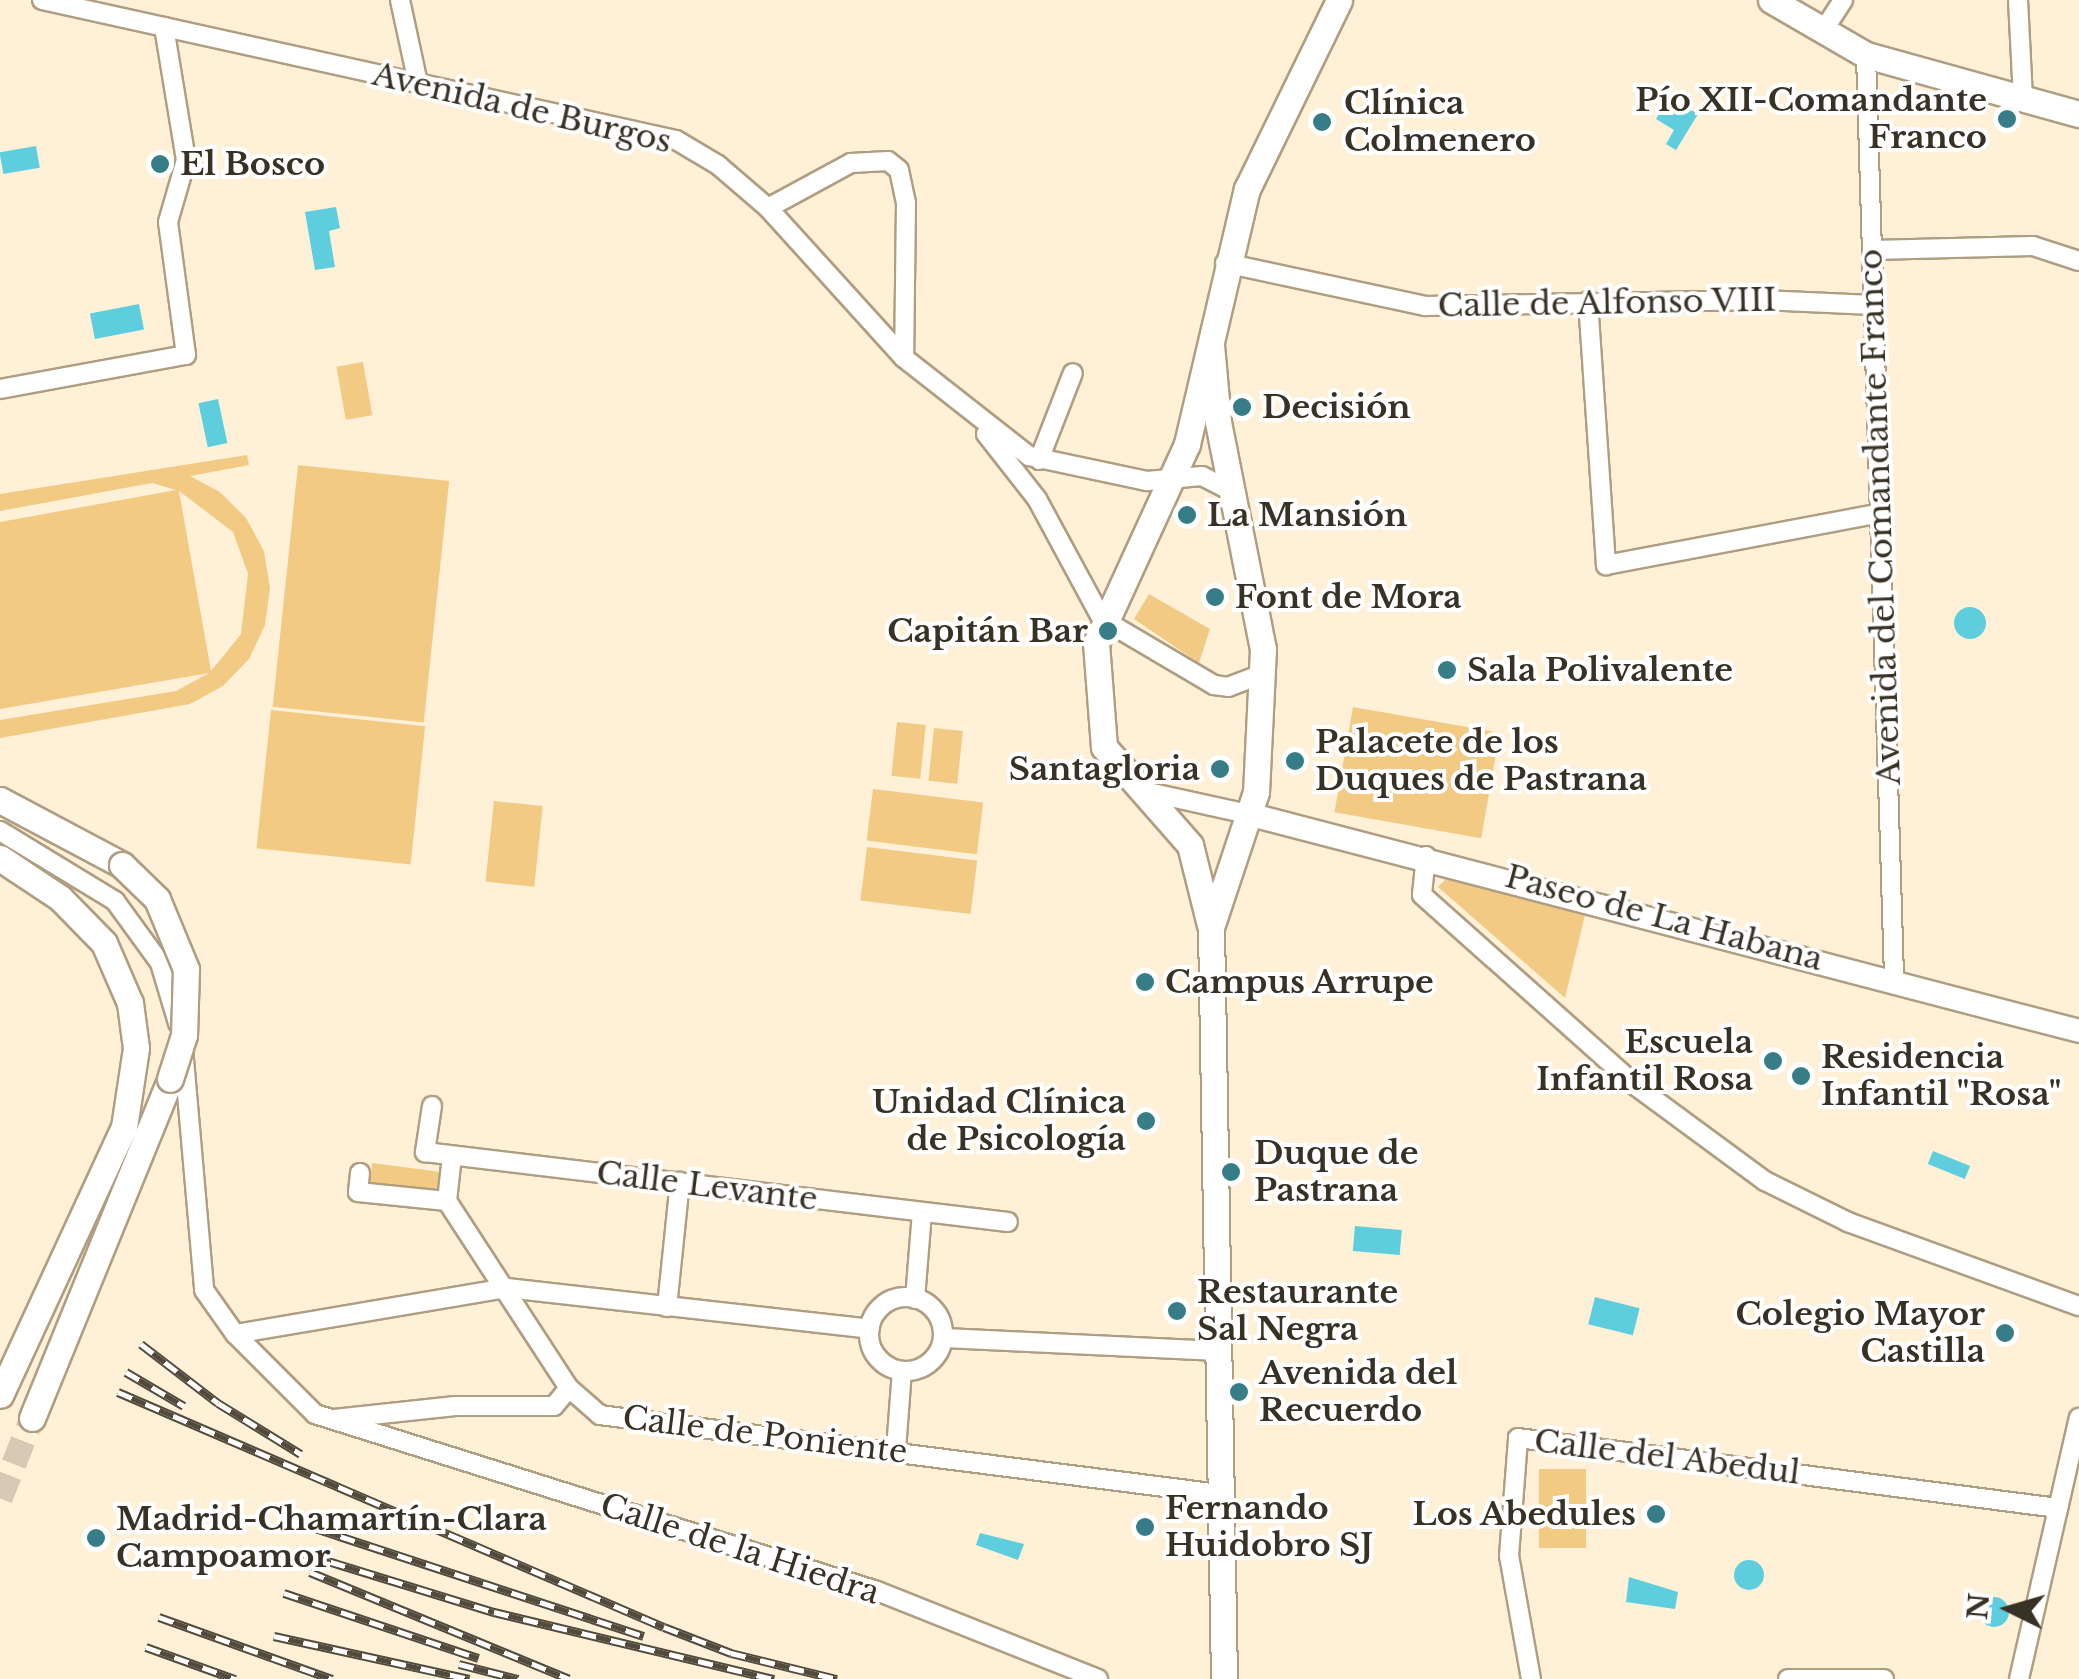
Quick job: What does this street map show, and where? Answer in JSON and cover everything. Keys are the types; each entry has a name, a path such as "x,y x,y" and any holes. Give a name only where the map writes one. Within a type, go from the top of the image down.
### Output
{"main road":[{"path":"1224,1679 1215,1350 1211,927 1194,853 1101,738 1096,643 1102,620 1174,476 1211,345 1225,263 1246,189 1339,0"},
{"path":"1771,0 1866,55 2079,114"},
{"path":"1211,345 1233,492 1260,622 1262,674 1256,792 1211,927"},
{"path":"0,800 88,843 142,882 172,925 186,969 184,1035 97,1224 53,1274 0,1395"},
{"path":"0,858 83,919 104,942 130,1003 136,1048 129,1108 97,1224 60,1347 32,1418"},
{"path":"53,1274 60,1347"}],"street":[{"name":"Avenida de Burgos","path":"42,0 676,140 718,164 768,208 904,358 964,408"},
{"path":"400,0 418,83"},
{"path":"1823,31 1844,0"},
{"path":"2018,0 2023,100"},
{"path":"0,390 186,355 168,222 186,160 164,27"},
{"name":"Avenida del Comandante Franco","path":"1866,55 1894,978"},
{"path":"768,208 851,162 888,162 898,170 906,203 904,358"},
{"path":"1872,250 2033,246 2079,261"},
{"name":"Calle de Alfonso VIII","path":"1225,263 1425,306 1588,301 1874,305"},
{"path":"1588,301 1606,565 1880,514"},
{"path":"1040,460 1074,373"},
{"path":"964,408 1040,460 1140,480 1202,476 1233,492"},
{"path":"964,408 1037,500 1102,620 1214,684 1228,687 1262,674"},
{"path":"1143,791 1248,814"},
{"name":"Paseo de La Habana","path":"1248,814 1426,856 1894,978 2079,1032"},
{"name":"Calle de la Hiedra","path":"0,830 95,884 136,926 160,963 188,1076 204,1290 235,1334 304,1404 328,1420 877,1591 1098,1679"},
{"path":"1426,856 1422,895 1636,1086 1765,1181 1848,1222 2079,1306"},
{"path":"328,1420 455,1406 554,1406 568,1388 507,1288 447,1201 452,1156 425,1152 432,1106"},
{"name":"Calle Levante","path":"452,1156 1008,1222"},
{"path":"360,1173 358,1192 447,1201"},
{"path":"667,1307 680,1182"},
{"path":"915,1299 922,1212"},
{"path":"235,1334 507,1288 870,1330"},
{"path":"870,1330 891,1301 915,1299 933,1309 943,1338"},
{"path":"870,1330 881,1361 902,1371 924,1366 943,1338"},
{"path":"943,1338 1215,1350"},
{"path":"896,1450 902,1371"},
{"name":"Calle de Poniente","path":"568,1388 600,1416 896,1450 1219,1494"},
{"path":"2019,1679 2079,1418"},
{"name":"Calle del Abedul","path":"1531,1679 1509,1556 1518,1438 2058,1508"},
{"path":"1788,1679 1884,1679"}],"shaded area":[{"path":"363,362 372,415 346,420 336,367"},
{"path":"247,455 249,465 190,476 220,492 246,518 264,551 270,588 265,625 249,659 223,686 190,704 0,738 0,720 176,691 209,673 0,709 0,522 176,490 152,483 0,511 0,494","holes":["179,491 233,532 248,574 241,634 211,671"]},
{"path":"298,465 449,481 424,723 273,707"},
{"path":"1149,594 1210,629 1199,663 1134,619"},
{"path":"1353,707 1500,733 1481,838 1334,812"},
{"path":"271,710 425,726 411,864 256,848"},
{"path":"897,722 926,725 920,779 891,776"},
{"path":"934,728 963,731 957,784 928,781"},
{"path":"873,789 983,803 977,854 867,841"},
{"path":"494,801 543,806 534,887 486,882"},
{"path":"867,847 977,861 971,914 860,901"},
{"path":"1446,879 1585,915 1565,998 1438,887"},
{"path":"372,1163 441,1172 439,1190 370,1186"},
{"path":"1539,1469 1586,1469 1586,1548 1539,1548"}],"water":[{"path":"1669,98 1698,114 1676,150 1666,144 1674,130 1656,119"},
{"path":"36,146 40,168 3,174 0,152"},
{"path":"336,207 340,228 329,231 335,267 315,270 305,212"},
{"path":"139,304 144,330 95,339 90,314"},
{"path":"218,399 227,443 208,447 198,403"},
{"path":"1970,607 1981,612 1986,623 1981,634 1970,639 1959,634 1954,623 1959,612"},
{"path":"1933,1151 1970,1166 1965,1179 1928,1164"},
{"path":"1355,1226 1402,1230 1400,1255 1353,1251"},
{"path":"1595,1297 1640,1308 1633,1335 1588,1324"},
{"path":"980,1533 1024,1544 1018,1560 976,1545"},
{"path":"1749,1560 1760,1564 1764,1575 1760,1586 1749,1590 1738,1586 1734,1575 1738,1564"},
{"path":"1629,1577 1678,1592 1675,1609 1626,1602"},
{"path":"1994,1597 2008,1606 2009,1612 2000,1626 1994,1627 1980,1618 1979,1612 1988,1598"}],"tunnel":[{"path":"0,1498 32,1418"}],"railway":[{"path":"141,1344 218,1403 301,1454"},
{"path":"126,1372 184,1406"},
{"path":"118,1392 664,1627 731,1653 837,1679"},
{"path":"312,1527 644,1636"},
{"path":"302,1553 494,1612 774,1679"},
{"path":"310,1572 569,1679"},
{"path":"284,1593 478,1658"},
{"path":"159,1617 332,1679"},
{"path":"274,1636 469,1679"},
{"path":"146,1647 235,1679"},
{"path":"459,1664 518,1679"}],"place":[{"name":"Pío XII-Comandante Franco","path":"2007,119"},
{"name":"Clínica Colmenero","path":"1322,122"},
{"name":"El Bosco","path":"160,164"},
{"name":"Decisión","path":"1242,407"},
{"name":"La Mansión","path":"1187,515"},
{"name":"Font de Mora","path":"1215,597"},
{"name":"Capitán Bar","path":"1108,631"},
{"name":"Sala Polivalente","path":"1447,670"},
{"name":"Palacete de los Duques de Pastrana","path":"1295,761"},
{"name":"Santagloria","path":"1220,769"},
{"name":"Campus Arrupe","path":"1145,982"},
{"name":"Escuela Infantil Rosa","path":"1773,1061"},
{"name":"Residencia Infantil \"Rosa\"","path":"1801,1076"},
{"name":"Unidad Clínica de Psicología","path":"1146,1121"},
{"name":"Duque de Pastrana","path":"1231,1172"},
{"name":"Restaurante Sal Negra","path":"1177,1311"},
{"name":"Colegio Mayor Castilla","path":"2005,1333"},
{"name":"Avenida del Recuerdo","path":"1239,1392"},
{"name":"Los Abedules","path":"1656,1514"},
{"name":"Fernando Huidobro SJ","path":"1145,1527"},
{"name":"Madrid-Chamartín-Clara Campoamor","path":"96,1538"}]}
